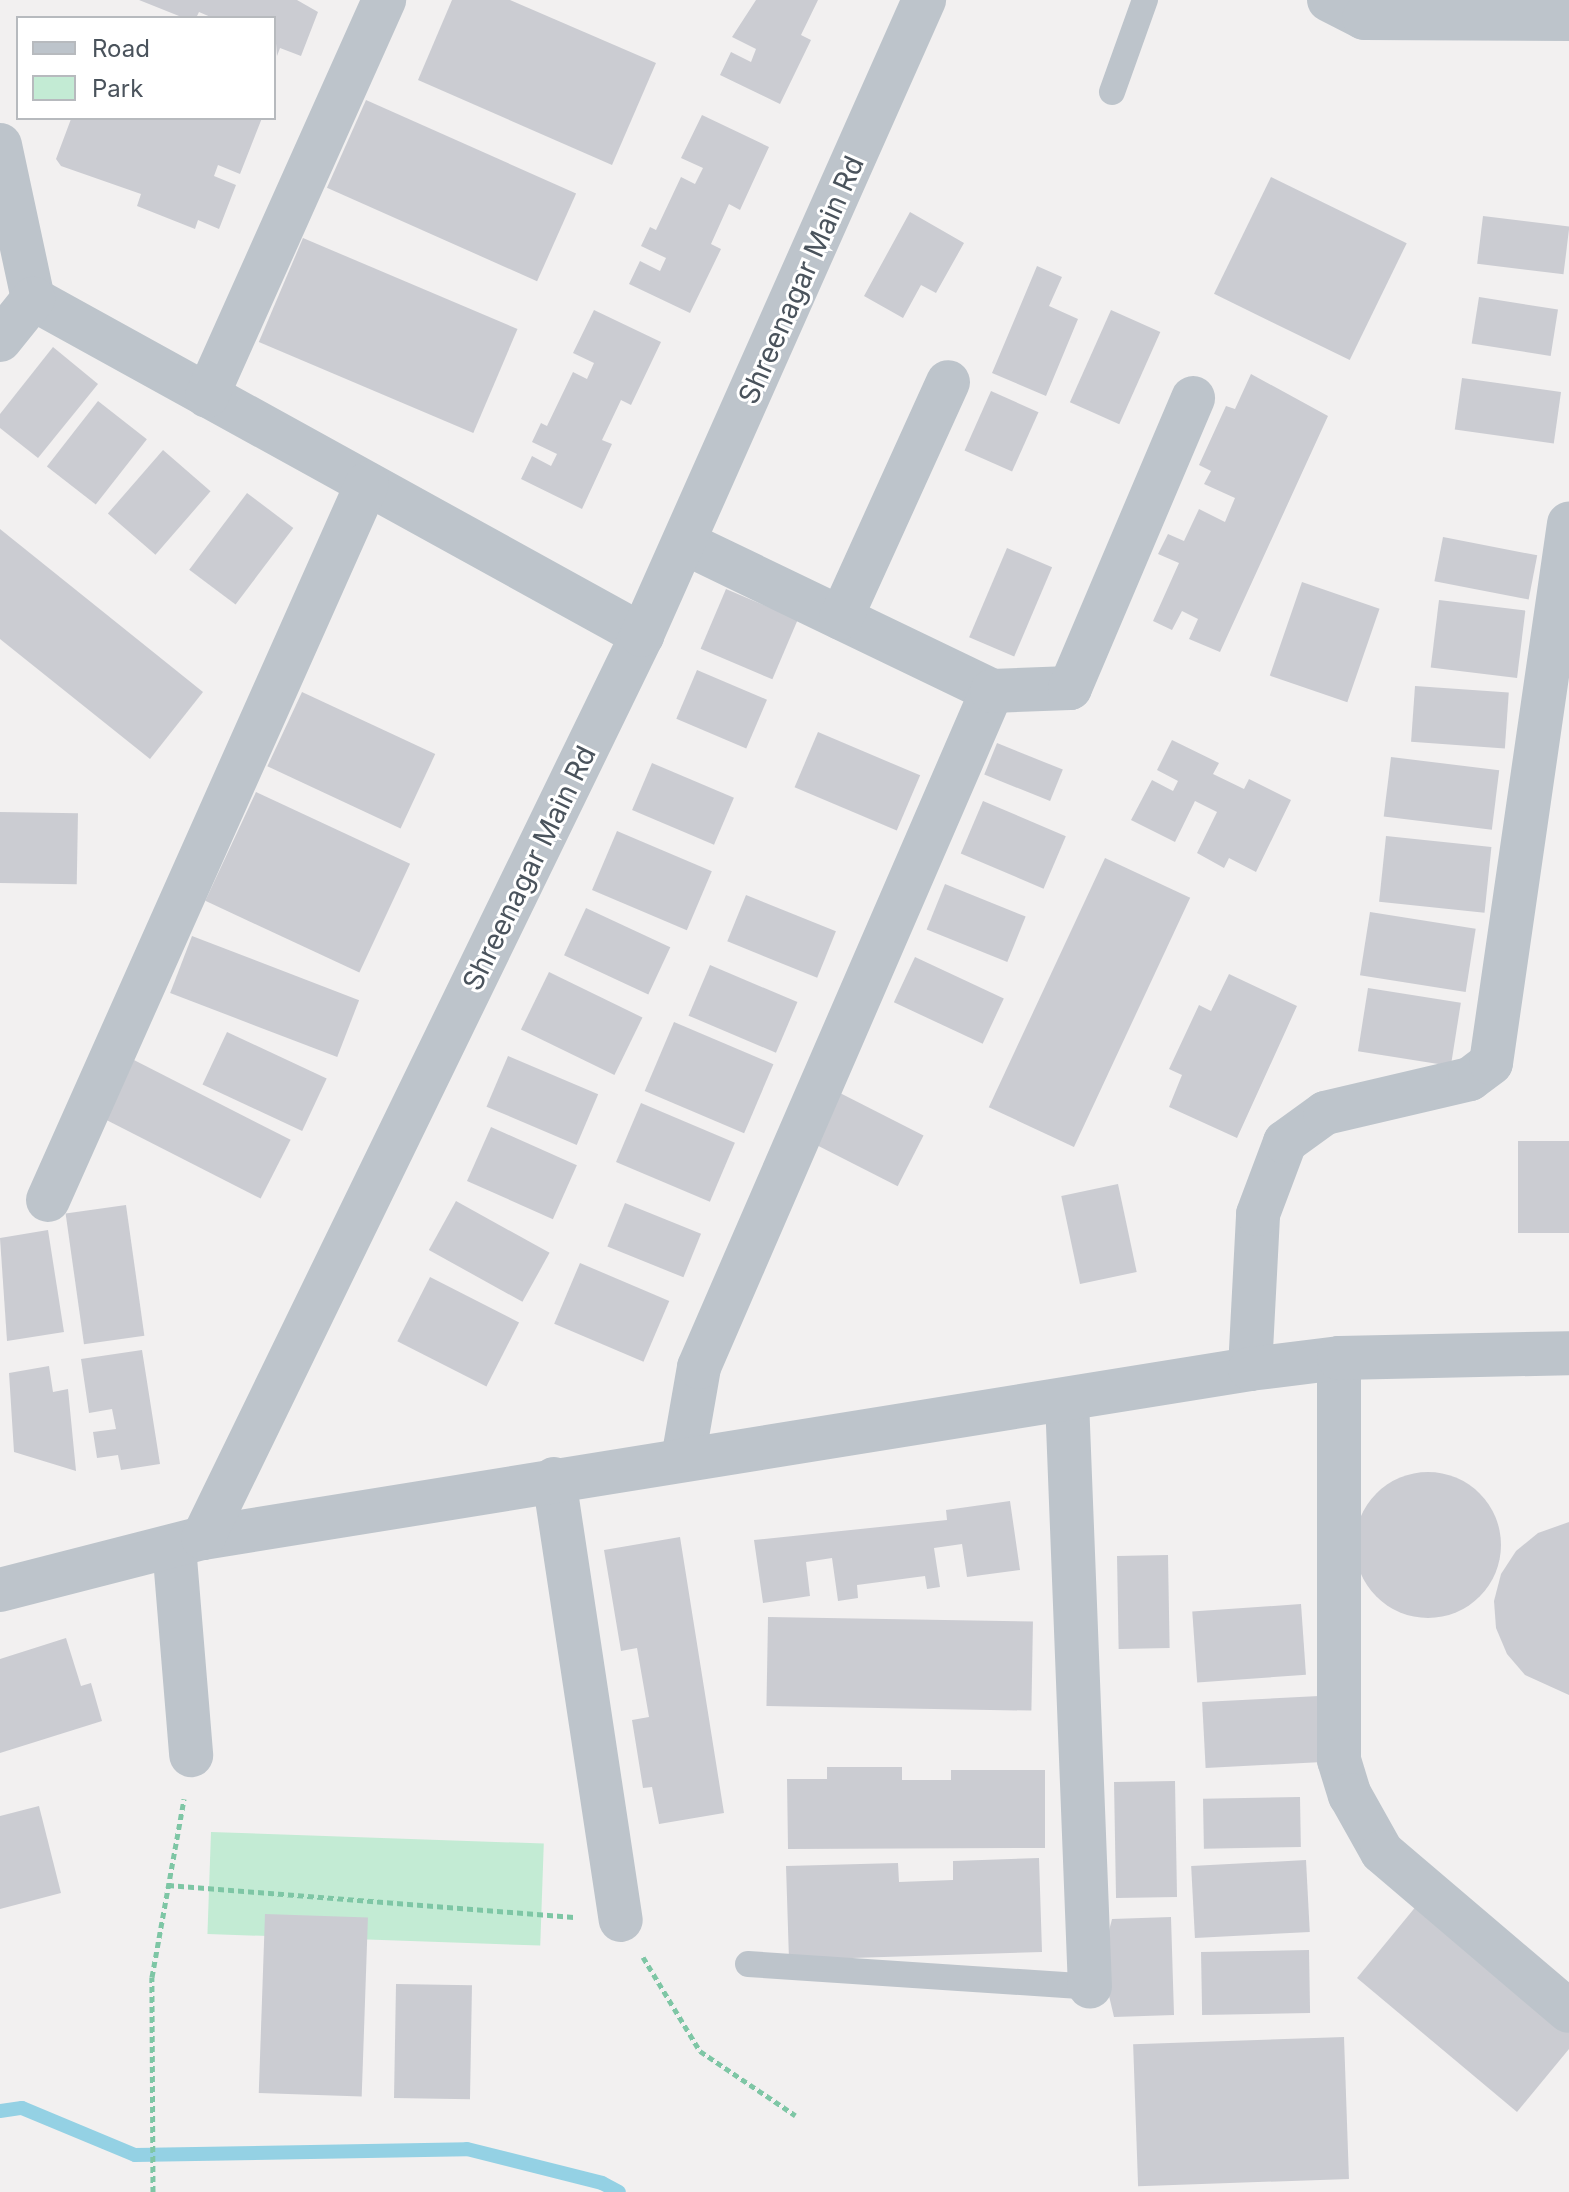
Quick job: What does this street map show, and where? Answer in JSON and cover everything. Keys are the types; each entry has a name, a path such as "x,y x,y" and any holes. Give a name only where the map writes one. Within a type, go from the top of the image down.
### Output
{"street":[{"path":"207,396 384,0"},
{"name":"Shreenagar Main Rd","path":"188,1542 642,635 924,0"},
{"path":"1329,0 1364,18 1569,19"},
{"path":"0,145 33,299 642,635"},
{"path":"0,340 33,299"},
{"path":"841,618 948,382"},
{"path":"685,543 992,691 1070,688 1193,398"},
{"path":"48,1200 367,484"},
{"path":"1250,1369 1258,1214 1285,1142 1325,1113 1470,1079 1491,1063 1569,524"},
{"path":"683,1459 699,1367 992,691"},
{"path":"0,1590 188,1542 554,1479 1250,1369 1339,1358 1569,1353"},
{"path":"1339,1358 1339,1760 1350,1795 1382,1852 1569,2011"},
{"path":"1067,1400 1090,1987"},
{"path":"554,1479 621,1920"},
{"path":"188,1542 191,1755"}],"lane":[{"path":"1112,92 1145,0"},
{"path":"748,1964 1090,1987"}],"path":[{"path":"153,2192 152,1977 191,1755"},
{"path":"168,1885 621,1920 700,2051 795,2115"}],"green space":[{"path":"211,1832 544,1844 540,1946 207,1934"}],"building":[{"path":"139,0 297,0 318,12 301,56 280,48 277,56 276,16 208,16 199,12 197,16 179,16"},
{"path":"452,0 510,0 656,63 612,165 418,80"},
{"path":"756,0 818,0 801,35 811,40 780,104 720,75 731,52 751,62 756,49 732,37"},
{"path":"366,100 576,194 537,281 327,188"},
{"path":"702,115 769,147 740,210 729,204 711,244 721,249 690,313 629,284 640,261 660,271 666,258 641,246 650,227 656,230 681,177 695,184 703,168 681,158"},
{"path":"71,120 261,120 240,174 218,165 214,176 236,185 219,229 198,220 195,229 137,206 141,194 61,166 56,159"},
{"path":"1271,177 1407,243 1350,360 1214,294"},
{"path":"910,212 964,243 936,293 921,285 903,318 864,296"},
{"path":"1483,216 1569,227 1564,274 1477,264"},
{"path":"303,238 517,329 473,433 259,342"},
{"path":"1037,266 1062,277 1049,306 1078,319 1046,396 992,373"},
{"path":"1479,297 1558,310 1551,356 1472,343"},
{"path":"594,310 661,342 631,405 621,400 602,440 612,444 582,509 521,479 532,456 551,466 557,454 532,442 541,423 547,426 573,372 587,379 594,363 573,353"},
{"path":"1111,310 1160,332 1119,424 1070,402"},
{"path":"53,347 98,384 38,458 0,428 0,414"},
{"path":"1251,374 1328,416 1220,652 1189,639 1198,619 1182,611 1172,630 1153,621 1179,563 1158,554 1168,534 1184,541 1199,509 1225,522 1235,498 1204,484 1211,471 1199,465 1226,406 1235,409"},
{"path":"1462,378 1561,392 1554,443 1455,429"},
{"path":"991,391 1039,412 1012,472 965,450"},
{"path":"98,401 147,439 96,505 47,466"},
{"path":"163,450 211,491 155,555 108,513"},
{"path":"247,493 293,528 236,605 189,570"},
{"path":"0,529 203,692 150,759 0,639"},
{"path":"1443,537 1537,555 1529,599 1434,581"},
{"path":"1007,548 1052,567 1014,656 969,637"},
{"path":"1302,582 1380,609 1347,702 1270,676"},
{"path":"726,589 798,619 772,679 701,649"},
{"path":"1439,600 1525,611 1517,678 1431,667"},
{"path":"697,670 767,700 746,748 676,719"},
{"path":"1415,686 1509,693 1505,748 1411,742"},
{"path":"302,692 435,754 401,828 267,766"},
{"path":"818,732 920,775 897,831 795,787"},
{"path":"1172,740 1219,763 1213,774 1244,789 1249,779 1291,800 1256,872 1229,858 1224,868 1197,853 1217,812 1195,801 1175,842 1131,820 1152,780 1173,791 1178,781 1157,770"},
{"path":"997,743 1063,770 1050,801 984,775"},
{"path":"1391,757 1499,770 1492,830 1384,817"},
{"path":"652,763 734,798 714,845 632,810"},
{"path":"256,792 410,864 359,973 205,901"},
{"path":"983,801 1066,836 1044,889 961,853"},
{"path":"0,812 78,813 77,884 0,883"},
{"path":"617,831 712,871 687,930 592,890"},
{"path":"1386,836 1491,847 1485,913 1379,902"},
{"path":"1105,858 1190,898 1074,1147 989,1107"},
{"path":"945,884 1026,917 1007,962 927,929"},
{"path":"746,895 836,931 817,978 727,941"},
{"path":"586,908 670,947 648,994 564,955"},
{"path":"1370,912 1476,929 1466,992 1360,975"},
{"path":"192,936 359,1000 337,1057 170,993"},
{"path":"915,957 1004,998 983,1044 894,1002"},
{"path":"710,965 797,1002 776,1053 689,1016"},
{"path":"549,972 642,1018 614,1075 521,1030"},
{"path":"1229,974 1297,1006 1237,1138 1169,1107 1182,1075 1169,1069 1199,1005 1211,1011"},
{"path":"1368,988 1461,1003 1451,1066 1358,1051"},
{"path":"674,1022 773,1064 744,1133 645,1091"},
{"path":"227,1032 327,1078 302,1131 202,1085"},
{"path":"508,1056 598,1094 577,1145 487,1107"},
{"path":"132,1059 291,1140 261,1199 102,1118"},
{"path":"838,1092 924,1136 898,1186 812,1143"},
{"path":"641,1103 735,1143 710,1202 616,1162"},
{"path":"491,1127 577,1165 553,1219 467,1181"},
{"path":"1518,1141 1569,1141 1569,1233 1518,1233"},
{"path":"1118,1184 1137,1272 1080,1284 1061,1196"},
{"path":"456,1201 550,1253 522,1302 429,1250"},
{"path":"625,1203 701,1234 683,1277 607,1247"},
{"path":"126,1205 144,1336 84,1344 66,1213"},
{"path":"48,1230 64,1332 7,1341 0,1238"},
{"path":"580,1263 669,1301 644,1362 554,1324"},
{"path":"430,1277 519,1322 486,1387 397,1341"},
{"path":"142,1350 160,1464 121,1470 118,1455 97,1458 93,1432 116,1429 112,1409 89,1413 81,1359"},
{"path":"49,1366 53,1392 68,1389 76,1471 14,1452 9,1373"},
{"path":"1428,1472 1456,1477 1480,1493 1496,1517 1501,1545 1496,1573 1480,1597 1456,1613 1428,1618 1400,1613 1376,1597 1360,1573 1355,1545 1360,1517 1376,1493 1400,1477"},
{"path":"1010,1501 1020,1570 967,1577 962,1544 934,1548 940,1587 927,1589 925,1576 857,1585 858,1598 838,1601 832,1558 806,1562 810,1596 763,1603 754,1540 947,1520 946,1510"},
{"path":"1569,1522 1569,1695 1525,1675 1507,1654 1496,1628 1494,1601 1501,1574 1516,1551 1538,1533"},
{"path":"680,1537 724,1813 659,1824 652,1787 643,1788 632,1720 649,1717 637,1648 621,1651 604,1550"},
{"path":"1168,1555 1170,1648 1119,1649 1117,1556"},
{"path":"1301,1604 1306,1675 1197,1682 1192,1612"},
{"path":"768,1617 1033,1622 1031,1711 766,1706"},
{"path":"66,1638 81,1686 91,1683 102,1721 0,1753 0,1659"},
{"path":"1319,1696 1322,1762 1206,1768 1202,1702"},
{"path":"827,1767 902,1767 902,1780 951,1780 951,1770 1045,1770 1045,1848 788,1849 787,1779 827,1779"},
{"path":"1175,1781 1177,1897 1116,1898 1114,1782"},
{"path":"1300,1797 1301,1847 1204,1849 1203,1799"},
{"path":"39,1806 61,1893 0,1909 0,1816"},
{"path":"1039,1858 1042,1952 789,1960 786,1866 898,1863 899,1882 953,1880 953,1861"},
{"path":"1306,1860 1310,1932 1195,1938 1191,1866"},
{"path":"1422,1899 1569,2021 1569,2049 1517,2112 1357,1978"},
{"path":"265,1914 368,1918 362,2096 259,2093"},
{"path":"1171,1917 1174,2015 1114,2017 1101,1962 1112,1919"},
{"path":"1309,1950 1310,2013 1202,2015 1201,1952"},
{"path":"396,1984 472,1985 470,2099 394,2098"},
{"path":"1344,2037 1349,2179 1138,2186 1133,2044"}],"waterway":[{"path":"0,2111 22,2108 135,2155 467,2149 602,2183 619,2192"}]}
